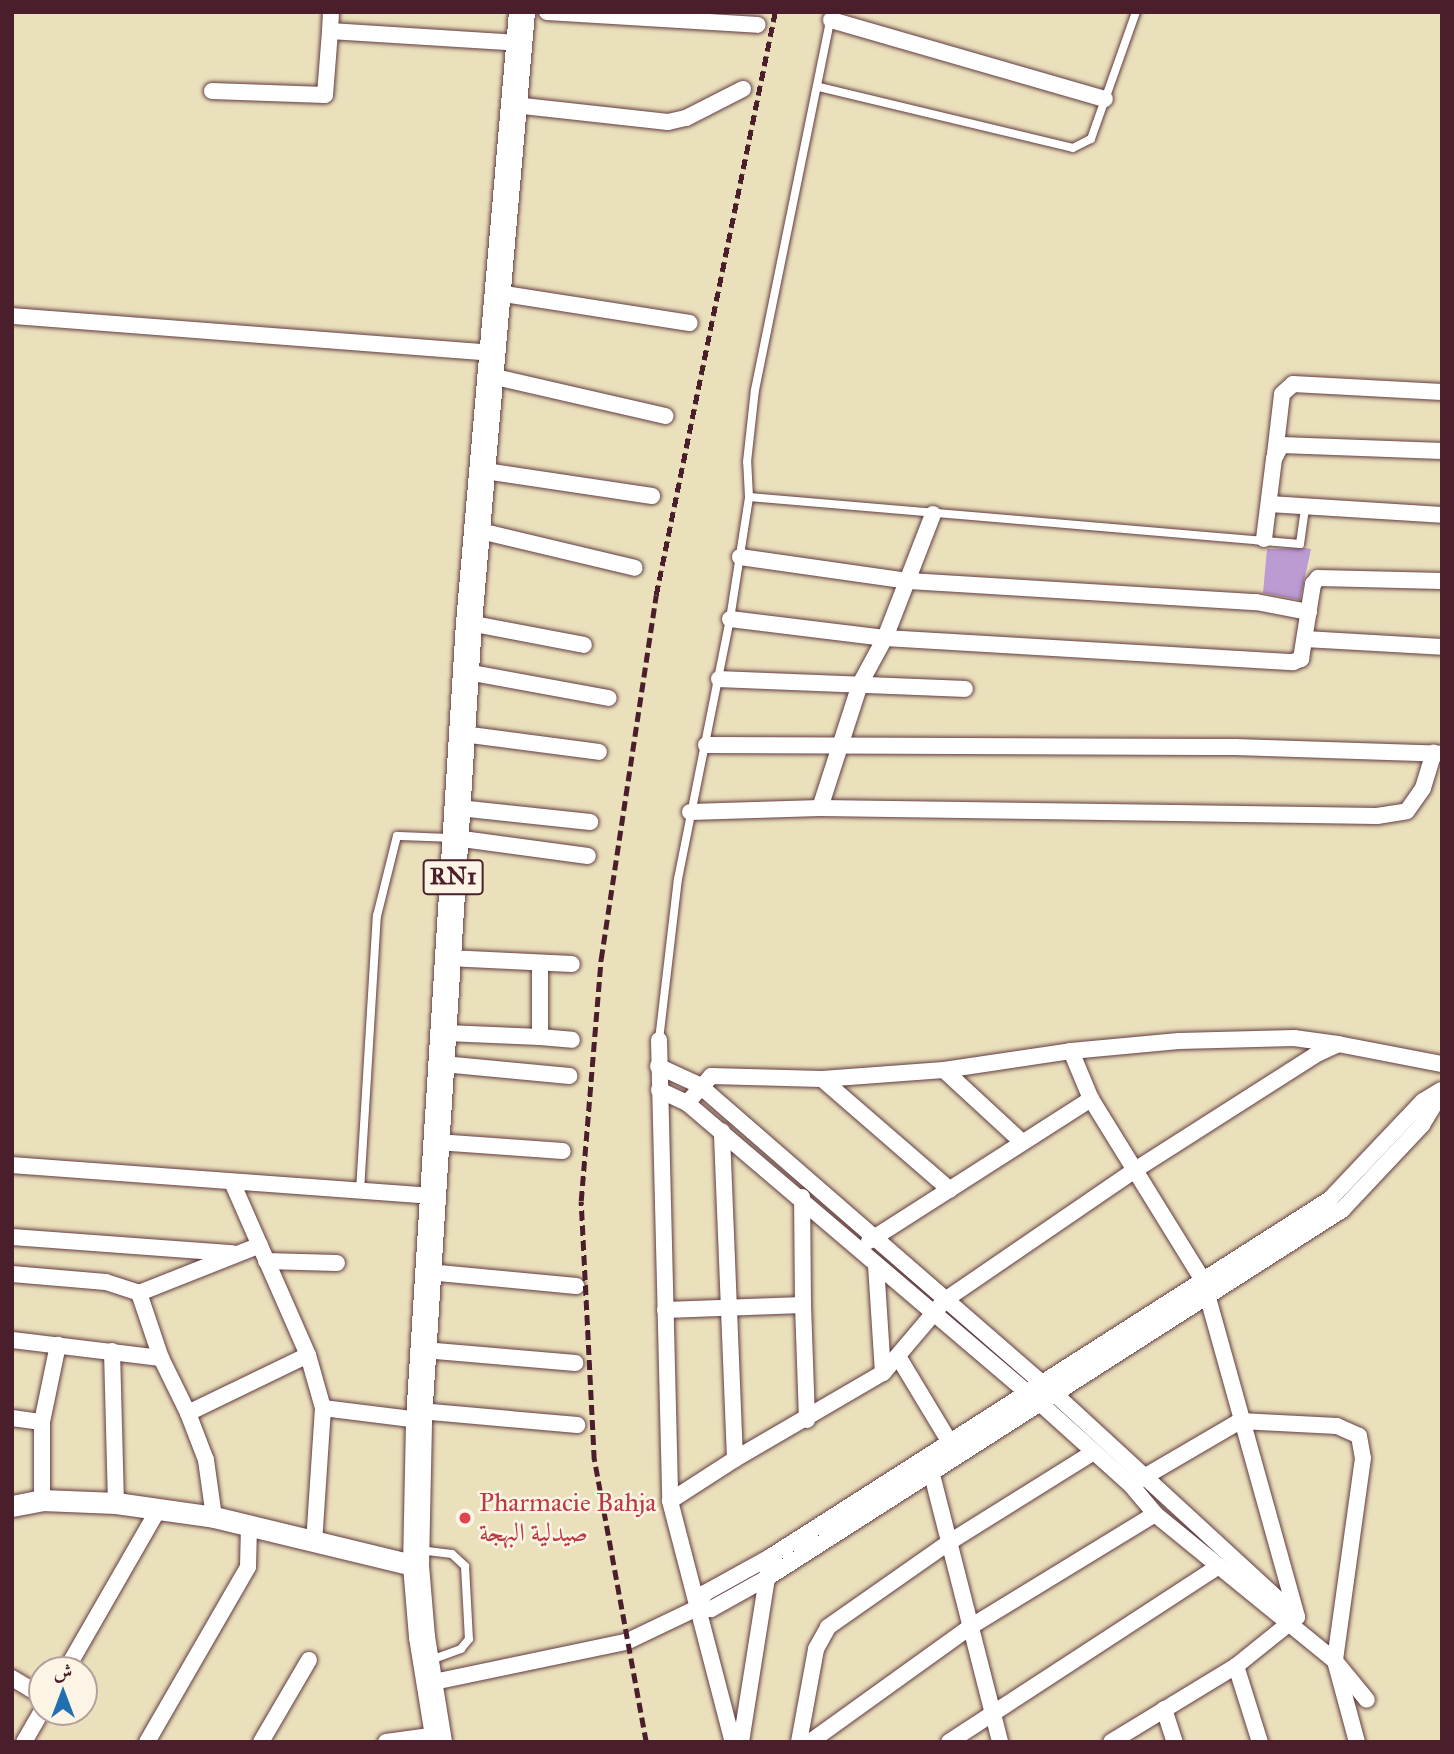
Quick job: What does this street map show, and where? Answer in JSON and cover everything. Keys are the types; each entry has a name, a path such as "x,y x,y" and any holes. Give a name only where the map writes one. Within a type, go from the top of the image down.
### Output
{"main road":[{"name":"RN1","path":"439,1738 427,1672 416,1558 420,1415 432,1196 446,1033 448,958 469,623 476,530 485,471 522,12"}],"street":[{"path":"212,91 325,94 331,12"},
{"path":"547,12 758,25"},
{"path":"831,16 1105,99"},
{"path":"330,31 519,43"},
{"path":"514,105 668,122 686,118 743,89"},
{"path":"498,293 690,323"},
{"path":"12,316 492,365 665,416"},
{"path":"1264,540 1282,394 1293,384 1442,392"},
{"path":"1275,454 1281,445 1302,443 1442,451"},
{"path":"485,471 652,496"},
{"path":"1269,504 1442,515"},
{"path":"820,808 837,746 860,684 885,638 933,514"},
{"path":"476,530 635,568"},
{"path":"740,557 909,581 1256,602 1309,612"},
{"path":"730,619 885,638 1293,662 1301,659 1313,584 1323,576 1442,581"},
{"path":"469,623 584,645"},
{"path":"1306,639 1442,648"},
{"path":"467,672 609,698"},
{"path":"719,679 965,689"},
{"path":"463,734 599,752"},
{"path":"690,812 820,808 1394,814 1413,803 1438,753 1235,747 706,745"},
{"path":"459,808 590,822"},
{"path":"455,838 588,856"},
{"path":"448,958 572,964"},
{"path":"540,963 540,1037"},
{"path":"446,1033 572,1040"},
{"path":"687,1103 699,1085 711,1076 822,1079 944,1070 1071,1051 1204,1040 1294,1038 1442,1064"},
{"path":"659,1040 670,1501 695,1609 733,1742"},
{"path":"670,1501 883,1373 899,1358 939,1306 1135,1170 1338,1044"},
{"path":"1071,1051 1091,1099 1203,1280 1295,1624"},
{"path":"443,1064 569,1076"},
{"path":"658,1066 699,1085 802,1179 875,1237 1026,1393 1092,1453 1138,1481 1155,1514 1295,1624"},
{"path":"944,1070 1022,1142"},
{"path":"822,1079 950,1190"},
{"path":"659,1090 687,1103 722,1136 876,1265 939,1306 1042,1382 1138,1481 1335,1661 1367,1700"},
{"path":"954,1449 1042,1382 1330,1199 1423,1101 1442,1090"},
{"path":"695,1609 705,1593 954,1449 1056,1395 1360,1196 1422,1125 1442,1090"},
{"path":"858,1248 1091,1099"},
{"path":"723,1107 726,1309 735,1460"},
{"path":"437,1142 563,1151"},
{"path":"12,1165 432,1196"},
{"path":"802,1179 807,1420"},
{"path":"232,1182 308,1355 323,1408 314,1542"},
{"path":"12,1237 263,1253 337,1264"},
{"path":"12,1274 106,1282 139,1293 238,1253"},
{"path":"876,1265 883,1373"},
{"path":"429,1272 576,1286"},
{"path":"139,1293 161,1358 188,1413 206,1460 214,1517"},
{"path":"665,1310 803,1305"},
{"path":"12,1340 161,1358"},
{"path":"42,1500 42,1422 58,1345"},
{"path":"424,1350 575,1363"},
{"path":"112,1351 116,1503"},
{"path":"188,1413 308,1355"},
{"path":"899,1358 954,1449"},
{"path":"323,1408 577,1425"},
{"path":"12,1418 42,1422"},
{"path":"1138,1481 1240,1422 1337,1426 1359,1436 1363,1458 1335,1661 1357,1742"},
{"path":"799,1742 816,1649 823,1633 948,1543 1092,1453"},
{"path":"930,1464 1000,1742"},
{"path":"427,1672 607,1648 695,1609 711,1609 767,1578 930,1464"},
{"path":"12,1506 42,1500 116,1503 214,1517 314,1542 416,1558"},
{"path":"74,1656 159,1510"},
{"path":"810,1742 970,1627 1155,1514"},
{"path":"146,1742 248,1567 249,1525"},
{"path":"741,1742 771,1557"},
{"path":"949,1742 992,1710 1177,1597 1219,1566"},
{"path":"1111,1742 1236,1666 1295,1624"},
{"path":"261,1742 309,1660"},
{"path":"1236,1666 1260,1742"},
{"path":"12,1678 28,1688"},
{"path":"1164,1709 1175,1742"},
{"path":"24,1742 33,1726"},
{"path":"386,1742 439,1738"}],"lane":[{"path":"819,87 1061,148 1091,139 1136,12"},
{"path":"659,1040 690,812 719,679 749,498 753,402 819,87 831,16"},
{"path":"749,498 1301,544 1306,507"},
{"path":"360,1191 377,916 397,835 455,838"},
{"path":"416,1558 452,1554 465,1566 469,1639 461,1649 427,1672"}],"building":[{"path":"1267,549 1311,549 1300,600 1263,593"}],"railway":[{"path":"646,1742 594,1460 581,1201 601,959 656,595 775,12"}],"place":[{"name":"Pharmacie Bahja صيدلية البهجة","path":"465,1518"}]}
